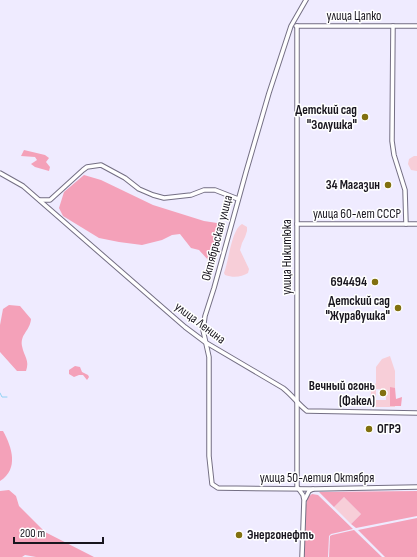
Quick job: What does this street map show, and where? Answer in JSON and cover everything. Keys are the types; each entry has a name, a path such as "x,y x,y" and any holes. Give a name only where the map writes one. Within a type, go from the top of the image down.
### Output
{"street":[{"name":"Октябрьская улица","path":"218,488 212,484 209,456 209,357 203,330 205,316 269,93 290,26 306,0"},
{"name":"улица Цапко","path":"290,26 417,26"},
{"name":"улица Никитюка","path":"297,26 297,488"},
{"path":"394,26 392,141 394,155 405,186 406,224"},
{"path":"48,208 50,200 83,170 88,167 102,165 125,178 139,189 164,198 191,195 204,190 215,190 238,199"},
{"name":"улица Ленина","path":"0,173 23,186 156,302 205,342 283,388 308,412 417,413"},
{"path":"39,200 50,200"},
{"name":"улица 60-лет СССР","path":"297,224 417,224"},
{"name":"улица 50-летия Октября","path":"218,488 417,486"},
{"path":"297,488 303,495 304,500"},
{"path":"302,557 304,500 306,494 313,488"}],"shaded area":[{"path":"24,150 45,155 49,158 46,162 50,167 49,171 35,167 31,164 37,160 35,157 21,156"},
{"path":"417,156 417,171 411,170 408,164 409,159"},
{"path":"84,175 101,180 153,205 204,221 217,223 220,225 222,232 216,259 213,262 210,262 199,250 191,248 180,234 172,235 162,240 142,245 119,242 99,238 63,216 59,208 64,192"},
{"path":"242,224 247,227 247,231 240,250 249,269 248,273 237,277 231,277 225,275 224,273 235,232"},
{"path":"9,305 20,306 31,319 29,327 22,338 22,346 27,361 26,371 17,371 0,352 0,325 3,309"},
{"path":"390,356 395,371 395,407 370,407 371,389 376,383 376,367 382,359","holes":["376,389 386,390 386,400 376,400"]},
{"path":"75,366 80,367 82,372 88,375 89,377 87,380 83,375 74,377 69,374 69,370"},
{"path":"390,387 395,388 396,399 402,397 401,406 390,406"},
{"path":"0,431 3,431 9,444 12,464 6,476 0,481"},
{"path":"9,490 16,496 19,506 45,532 94,557 36,557 25,555 22,557 0,557 0,491"},
{"path":"417,491 417,516 356,528 351,524 361,514 344,497 334,507 319,492"},
{"path":"312,494 318,495 353,529 331,534 329,536 328,557 304,557 306,505 308,497"},
{"path":"344,497 361,514 351,524 334,507"},
{"path":"417,518 417,557 385,557 358,530"},
{"path":"354,530 382,557 329,557 330,536"}],"waterway":[{"path":"0,393 2,397 7,397"}],"place":[{"name":"Детский сад \"Золушка\"","path":"365,117"},
{"name":"34 Магазин","path":"388,185"},
{"name":"694494","path":"375,282"},
{"name":"Детский сад \"Журавушка\"","path":"398,308"},
{"name":"Вечный огонь (Факел)","path":"383,393"},
{"name":"ОГРЭ","path":"369,429"},
{"name":"Энергонефть","path":"239,535"}]}
